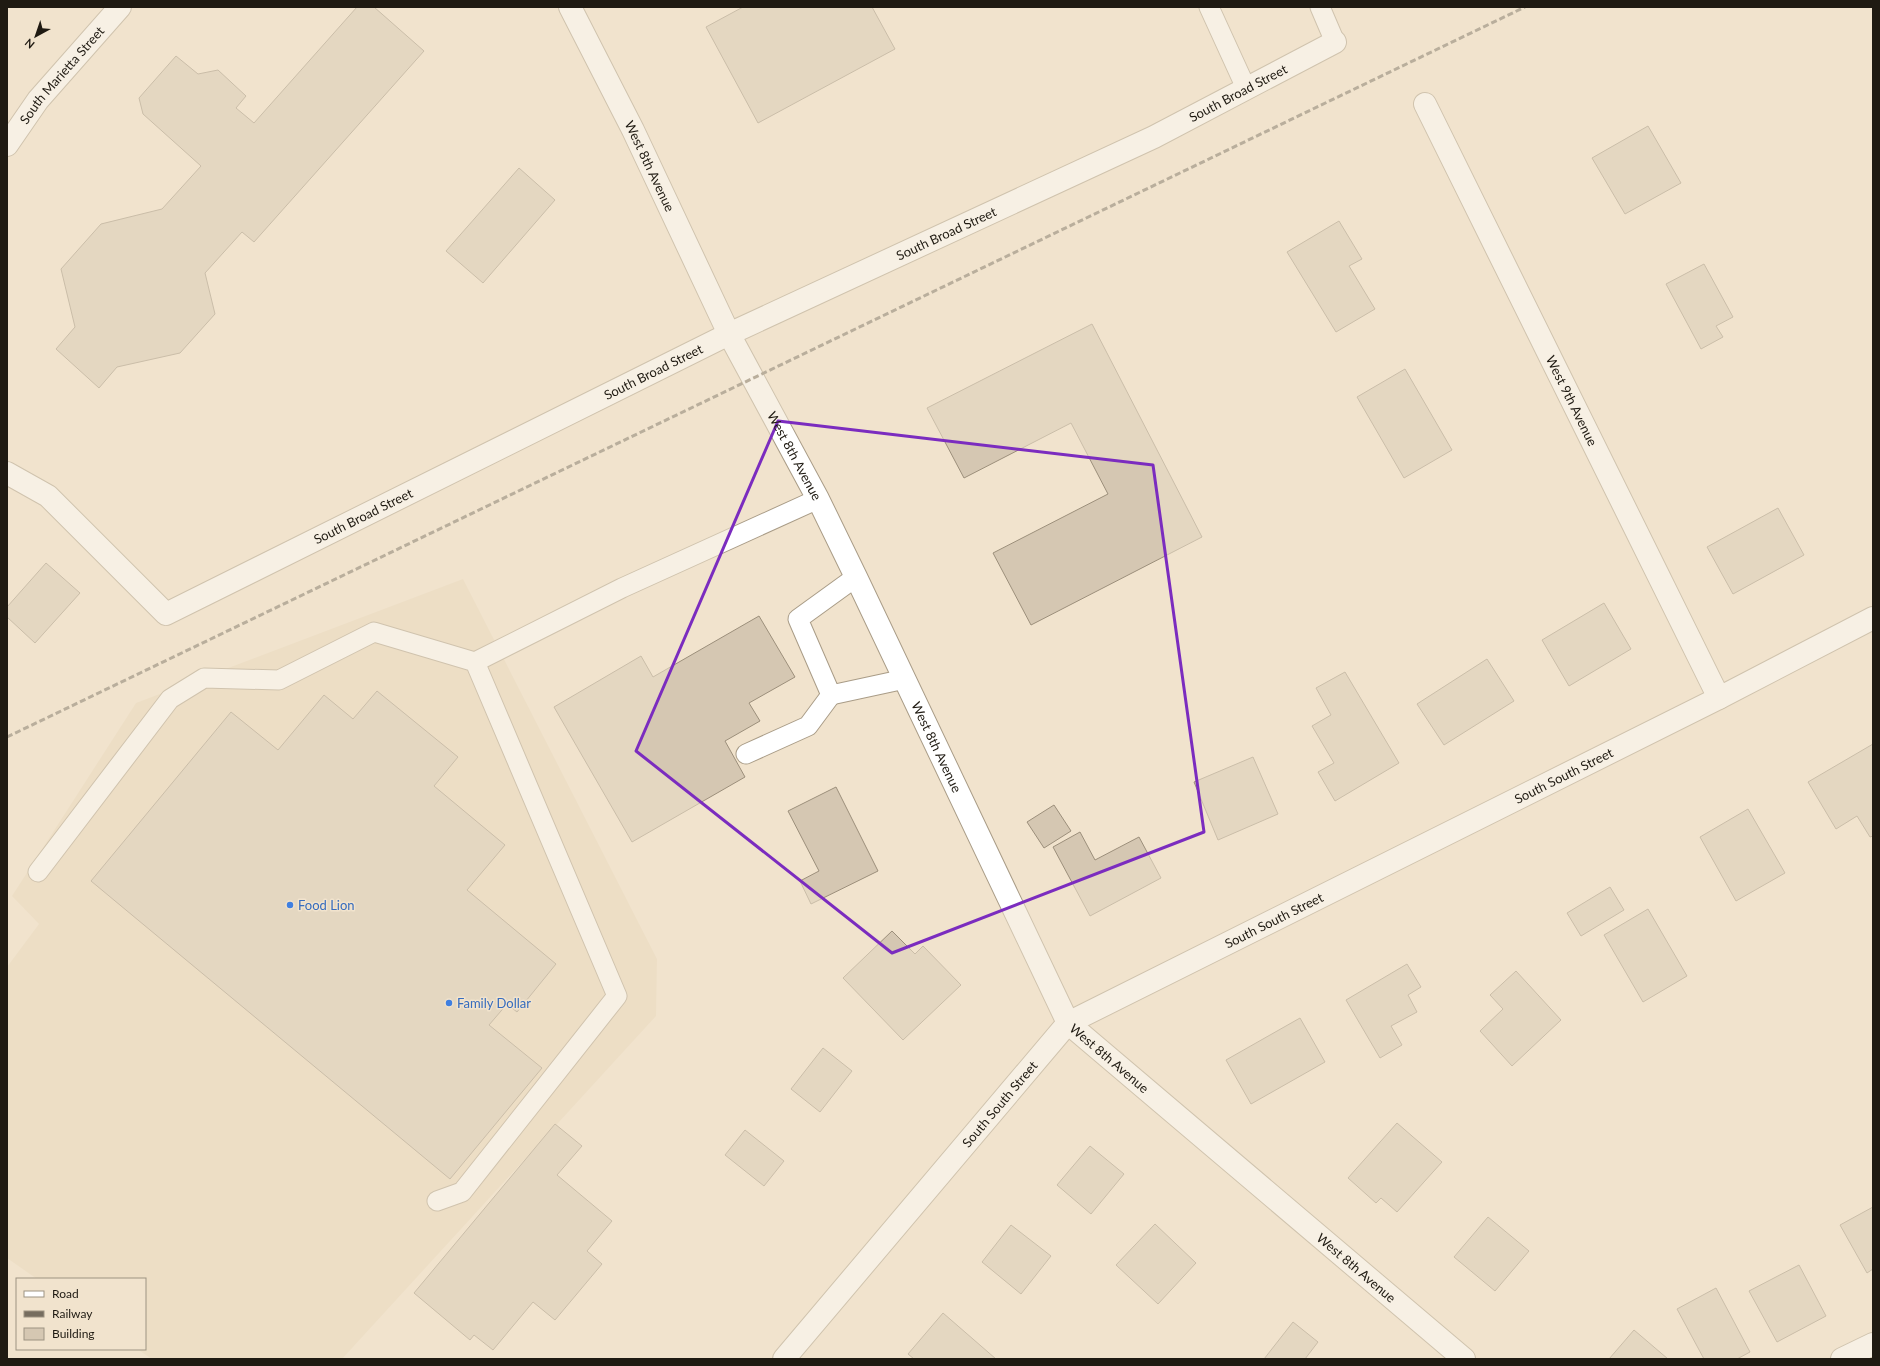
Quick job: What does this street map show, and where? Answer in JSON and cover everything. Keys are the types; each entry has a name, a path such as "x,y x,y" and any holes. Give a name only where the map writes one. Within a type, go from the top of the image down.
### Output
{"street":[{"name":"South Marietta Street","path":"7,145 38,100 120,7"},
{"name":"West 8th Avenue","path":"570,7 633,130 728,334 818,499 856,576 1068,1023 1464,1359"},
{"name":"South Broad Street","path":"7,474 48,496 166,614 728,334 1154,137 1335,42"},
{"name":"West 9th Avenue","path":"1425,104 1719,698"},
{"name":"South South Street","path":"784,1359 1068,1023 1719,698 1873,618"},
{"path":"1842,1359 1873,1344"}],"lane":[{"path":"1209,7 1246,88"},
{"path":"1320,7 1335,42"},
{"path":"38,872 170,699 204,678 279,680 374,632 475,662 622,588 818,499"},
{"path":"831,695 798,618 856,576"},
{"path":"438,1201 462,1192 617,996 475,662"},
{"path":"746,754 808,726 831,695 905,679"}],"highlighted area":[{"path":"778,421 1153,465 1204,832 892,953 636,751"}],"shaded area":[{"path":"463,579 657,959 656,1016 342,1359 152,1359 138,1350 146,1350 146,1278 36,1278 7,1258 7,967 39,924 12,896 136,703"}],"building":[{"path":"357,7 374,7 424,51 254,242 242,232 205,273 215,314 180,353 117,367 99,388 56,349 75,327 61,269 101,224 162,209 201,166 143,114 139,98 176,56 198,74 218,70 246,96 236,108 254,123"},
{"path":"743,7 872,7 895,49 758,123 706,27"},
{"path":"1648,126 1681,183 1625,214 1592,158"},
{"path":"519,168 555,200 483,283 446,251"},
{"path":"1339,221 1362,259 1349,266 1375,309 1336,332 1287,252"},
{"path":"1704,264 1733,317 1716,326 1723,337 1701,349 1666,284"},
{"path":"1092,324 1202,537 1031,625 993,553 1108,494 1071,423 964,478 927,408"},
{"path":"1405,369 1452,450 1404,478 1357,397"},
{"path":"1778,508 1804,555 1733,594 1707,547"},
{"path":"46,563 80,593 35,643 7,617 7,607"},
{"path":"1604,603 1631,649 1569,686 1542,640"},
{"path":"759,616 795,677 749,703 760,721 725,741 745,777 632,842 554,707 641,656 653,677"},
{"path":"1487,659 1514,701 1444,745 1417,704"},
{"path":"1345,672 1399,763 1335,801 1318,772 1334,763 1312,726 1331,715 1316,688"},
{"path":"377,691 458,757 434,786 505,845 467,890 556,964 517,1012 507,1004 489,1025 542,1068 450,1179 91,881 231,712 278,750 324,695 353,719"},
{"path":"1873,744 1873,836 1870,837 1857,816 1836,829 1808,782"},
{"path":"1253,757 1278,814 1218,840 1194,782"},
{"path":"836,787 878,871 811,904 800,881 819,871 788,811"},
{"path":"1054,805 1071,831 1044,848 1027,822"},
{"path":"1748,809 1785,873 1736,901 1700,837"},
{"path":"1080,832 1095,860 1139,837 1161,878 1090,916 1053,847"},
{"path":"1610,887 1624,910 1581,936 1567,913"},
{"path":"1648,909 1687,976 1643,1002 1604,935"},
{"path":"892,931 915,954 923,946 961,985 903,1040 843,978"},
{"path":"1407,964 1421,987 1408,995 1417,1012 1391,1026 1402,1045 1380,1058 1346,1000"},
{"path":"1516,971 1561,1020 1512,1066 1480,1031 1503,1009 1490,995"},
{"path":"1300,1018 1325,1062 1251,1104 1226,1060"},
{"path":"823,1048 852,1071 820,1112 791,1089"},
{"path":"1397,1123 1442,1162 1397,1212 1381,1198 1376,1203 1348,1178"},
{"path":"555,1124 582,1146 557,1175 612,1221 587,1251 602,1264 555,1320 533,1302 493,1350 474,1335 470,1340 414,1293"},
{"path":"745,1130 784,1161 764,1186 725,1155"},
{"path":"1090,1146 1124,1174 1091,1214 1057,1185"},
{"path":"1873,1207 1873,1269 1867,1273 1840,1225"},
{"path":"1488,1217 1529,1251 1495,1291 1454,1257"},
{"path":"1155,1224 1196,1263 1158,1304 1116,1265"},
{"path":"1011,1225 1051,1256 1021,1294 982,1262"},
{"path":"1799,1265 1826,1316 1777,1342 1749,1291"},
{"path":"1716,1288 1750,1352 1737,1359 1704,1359 1677,1309"},
{"path":"943,1313 996,1359 914,1359 908,1354"},
{"path":"1293,1322 1318,1342 1305,1359 1264,1359"},
{"path":"1634,1330 1668,1359 1609,1359"}],"railway":[{"path":"7,737 1525,7"}],"place":[{"name":"Food Lion","path":"290,905"},
{"name":"Family Dollar","path":"449,1003"}]}
